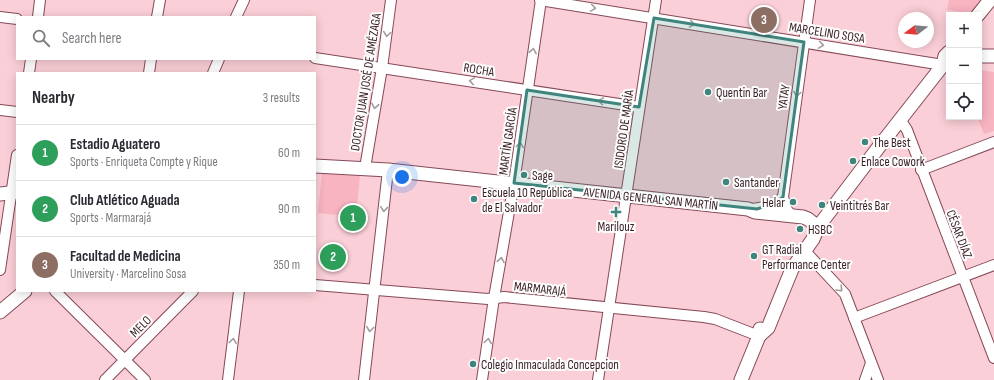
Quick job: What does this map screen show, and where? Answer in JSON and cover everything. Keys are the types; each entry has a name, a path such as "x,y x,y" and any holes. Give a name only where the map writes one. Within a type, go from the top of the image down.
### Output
{"main road":[{"path":"980,12 990,0"},
{"path":"982,56 994,56"},
{"path":"759,336 768,328 789,276 804,250 813,239 818,227 900,119 946,64"},
{"name":"AVENIDA GENERAL SAN MARTÍN","path":"316,166 388,170 748,209 755,212 808,219 818,227"},
{"path":"741,380 759,336 760,326 782,269 808,234 818,227"},
{"path":"0,312 24,292"}],"street":[{"path":"38,16 40,0"},
{"path":"157,16 160,0"},
{"path":"236,16 244,0"},
{"name":"DOCTOR JUAN JOSÉ DE AMÉZAGA","path":"365,168 382,68 391,0"},
{"name":"MARCELINO SOSA","path":"541,0 946,64"},
{"name":"MARTÍN GARCÍA","path":"482,380 494,298 514,183 541,0"},
{"name":"ISIDORO DE MARÍA","path":"598,380 656,0"},
{"name":"YATAY","path":"779,200 810,0"},
{"path":"0,17 16,19"},
{"name":"ROCHA","path":"316,58 639,107"},
{"path":"29,72 31,60"},
{"path":"149,72 151,60"},
{"path":"213,72 219,60"},
{"path":"0,110 16,112"},
{"name":"CÉSAR DÍAZ","path":"900,119 907,130 994,358"},
{"path":"921,170 994,142"},
{"path":"0,270 9,193 16,160"},
{"path":"364,380 388,170"},
{"path":"779,200 792,216"},
{"name":"AVENIDA GENERAL SAN MARTÍN","path":"748,209 763,208 779,200"},
{"path":"804,250 845,294 878,380"},
{"path":"854,318 994,265"},
{"name":"MARMARAJÁ","path":"316,285 488,299 504,297 715,319 759,336"},
{"path":"56,292 145,380"},
{"name":"MELO","path":"105,380 192,292"},
{"path":"228,380 239,292"},
{"path":"865,380 872,363"}],"highlighted area":[{"path":"654,18 804,42 783,197 776,203 757,209 514,183 527,90 639,107"}],"shaded area":[{"path":"949,0 985,0 976,12 947,10"},
{"path":"982,70 994,72 994,131 984,134 978,120 982,120"},
{"path":"322,172 360,176 356,217 318,213"}],"place":[{"name":"Facultad de Medicina","path":"764,20"},
{"name":"Quentin Bar","path":"708,92"},
{"name":"The Best","path":"865,142"},
{"name":"Enlace Cowork","path":"853,161"},
{"name":"Sage","path":"524,175"},
{"name":"Santander","path":"726,182"},
{"name":"Escuela 10 República de El Salvador","path":"474,199"},
{"name":"Helar","path":"793,202"},
{"name":"Veintitrés Bar","path":"822,205"},
{"name":"Marilouz","path":"616,212"},
{"name":"Estadio Aguatero","path":"353,218"},
{"name":"HSBC","path":"800,229"},
{"name":"GT Radial Performance Center","path":"754,256"},
{"name":"Club Atlético Aguada","path":"333,257"},
{"name":"Colegio Inmaculada Concepcion","path":"473,364"}]}
